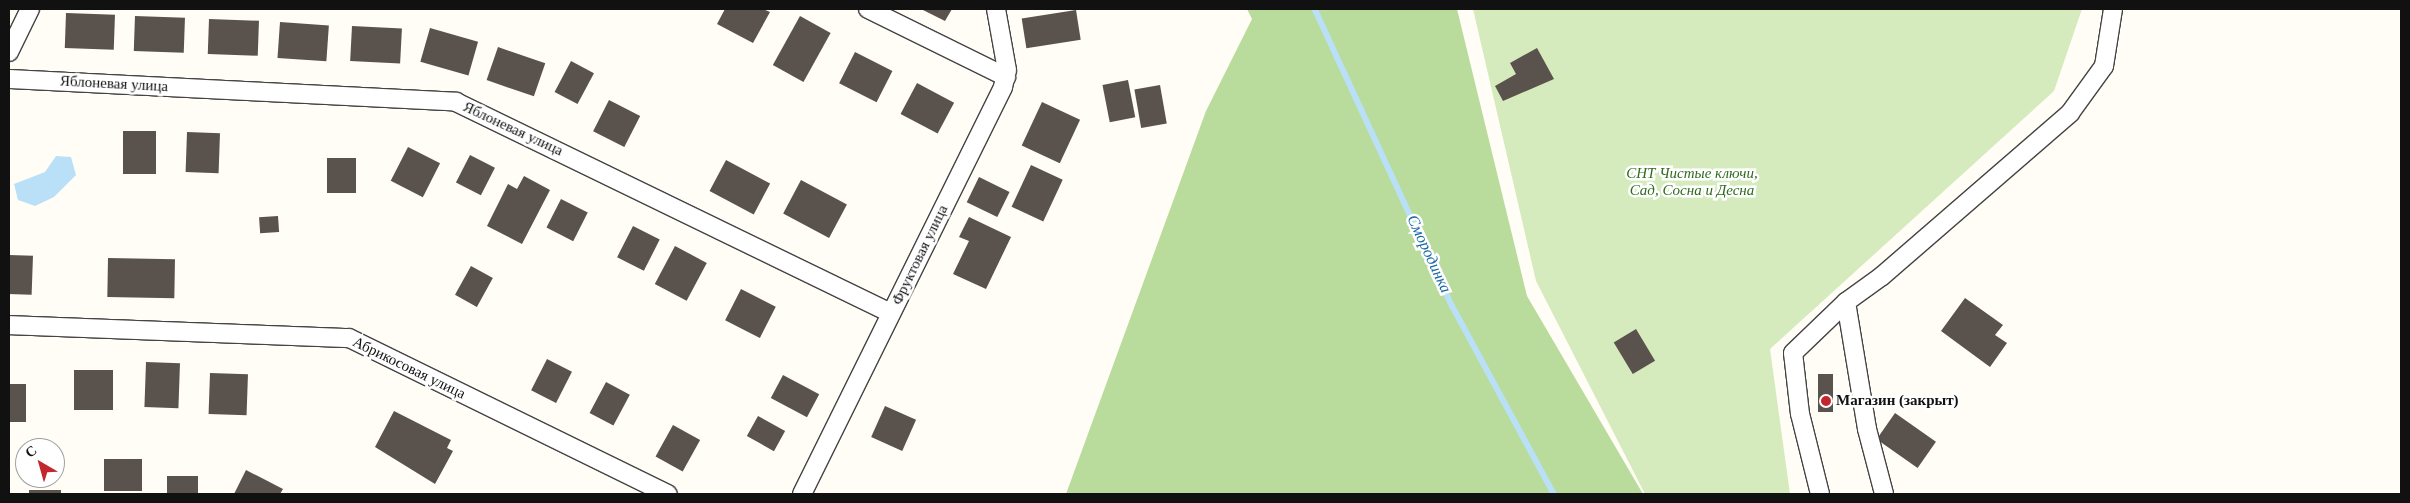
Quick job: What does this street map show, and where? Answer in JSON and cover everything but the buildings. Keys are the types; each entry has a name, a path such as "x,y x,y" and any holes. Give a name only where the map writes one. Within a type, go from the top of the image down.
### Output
{"street":[{"path":"9,52 30,9"},
{"path":"868,9 1006,77"},
{"path":"996,9 1006,77"},
{"path":"1820,494 1800,414 1793,353 1846,302 1882,276 2070,113 2104,66 2113,9"},
{"name":"Фруктовая улица","path":"802,494 1006,77"},
{"name":"Яблоневая улица","path":"9,78 456,102 891,313"},
{"path":"1846,302 1867,429 1884,494"},
{"name":"Абрикосовая улица","path":"9,325 349,338 668,494"}],"green space":[{"path":"1247,9 1457,9 1527,296 1643,494 1066,494 1206,111 1252,19"},
{"name":"СНТ Чистые ключи, Сад, Сосна и Десна","path":"1473,9 2082,9 2054,91 1770,349 1790,494 1645,494 1536,281"}],"water":[{"path":"56,156 71,157 76,175 54,197 35,206 18,200 14,184 45,172"}],"waterway":[{"name":"Смородинка","path":"1315,9 1453,307 1554,494"}],"place":[{"name":"Магазин (закрыт)","path":"1826,401"}]}
